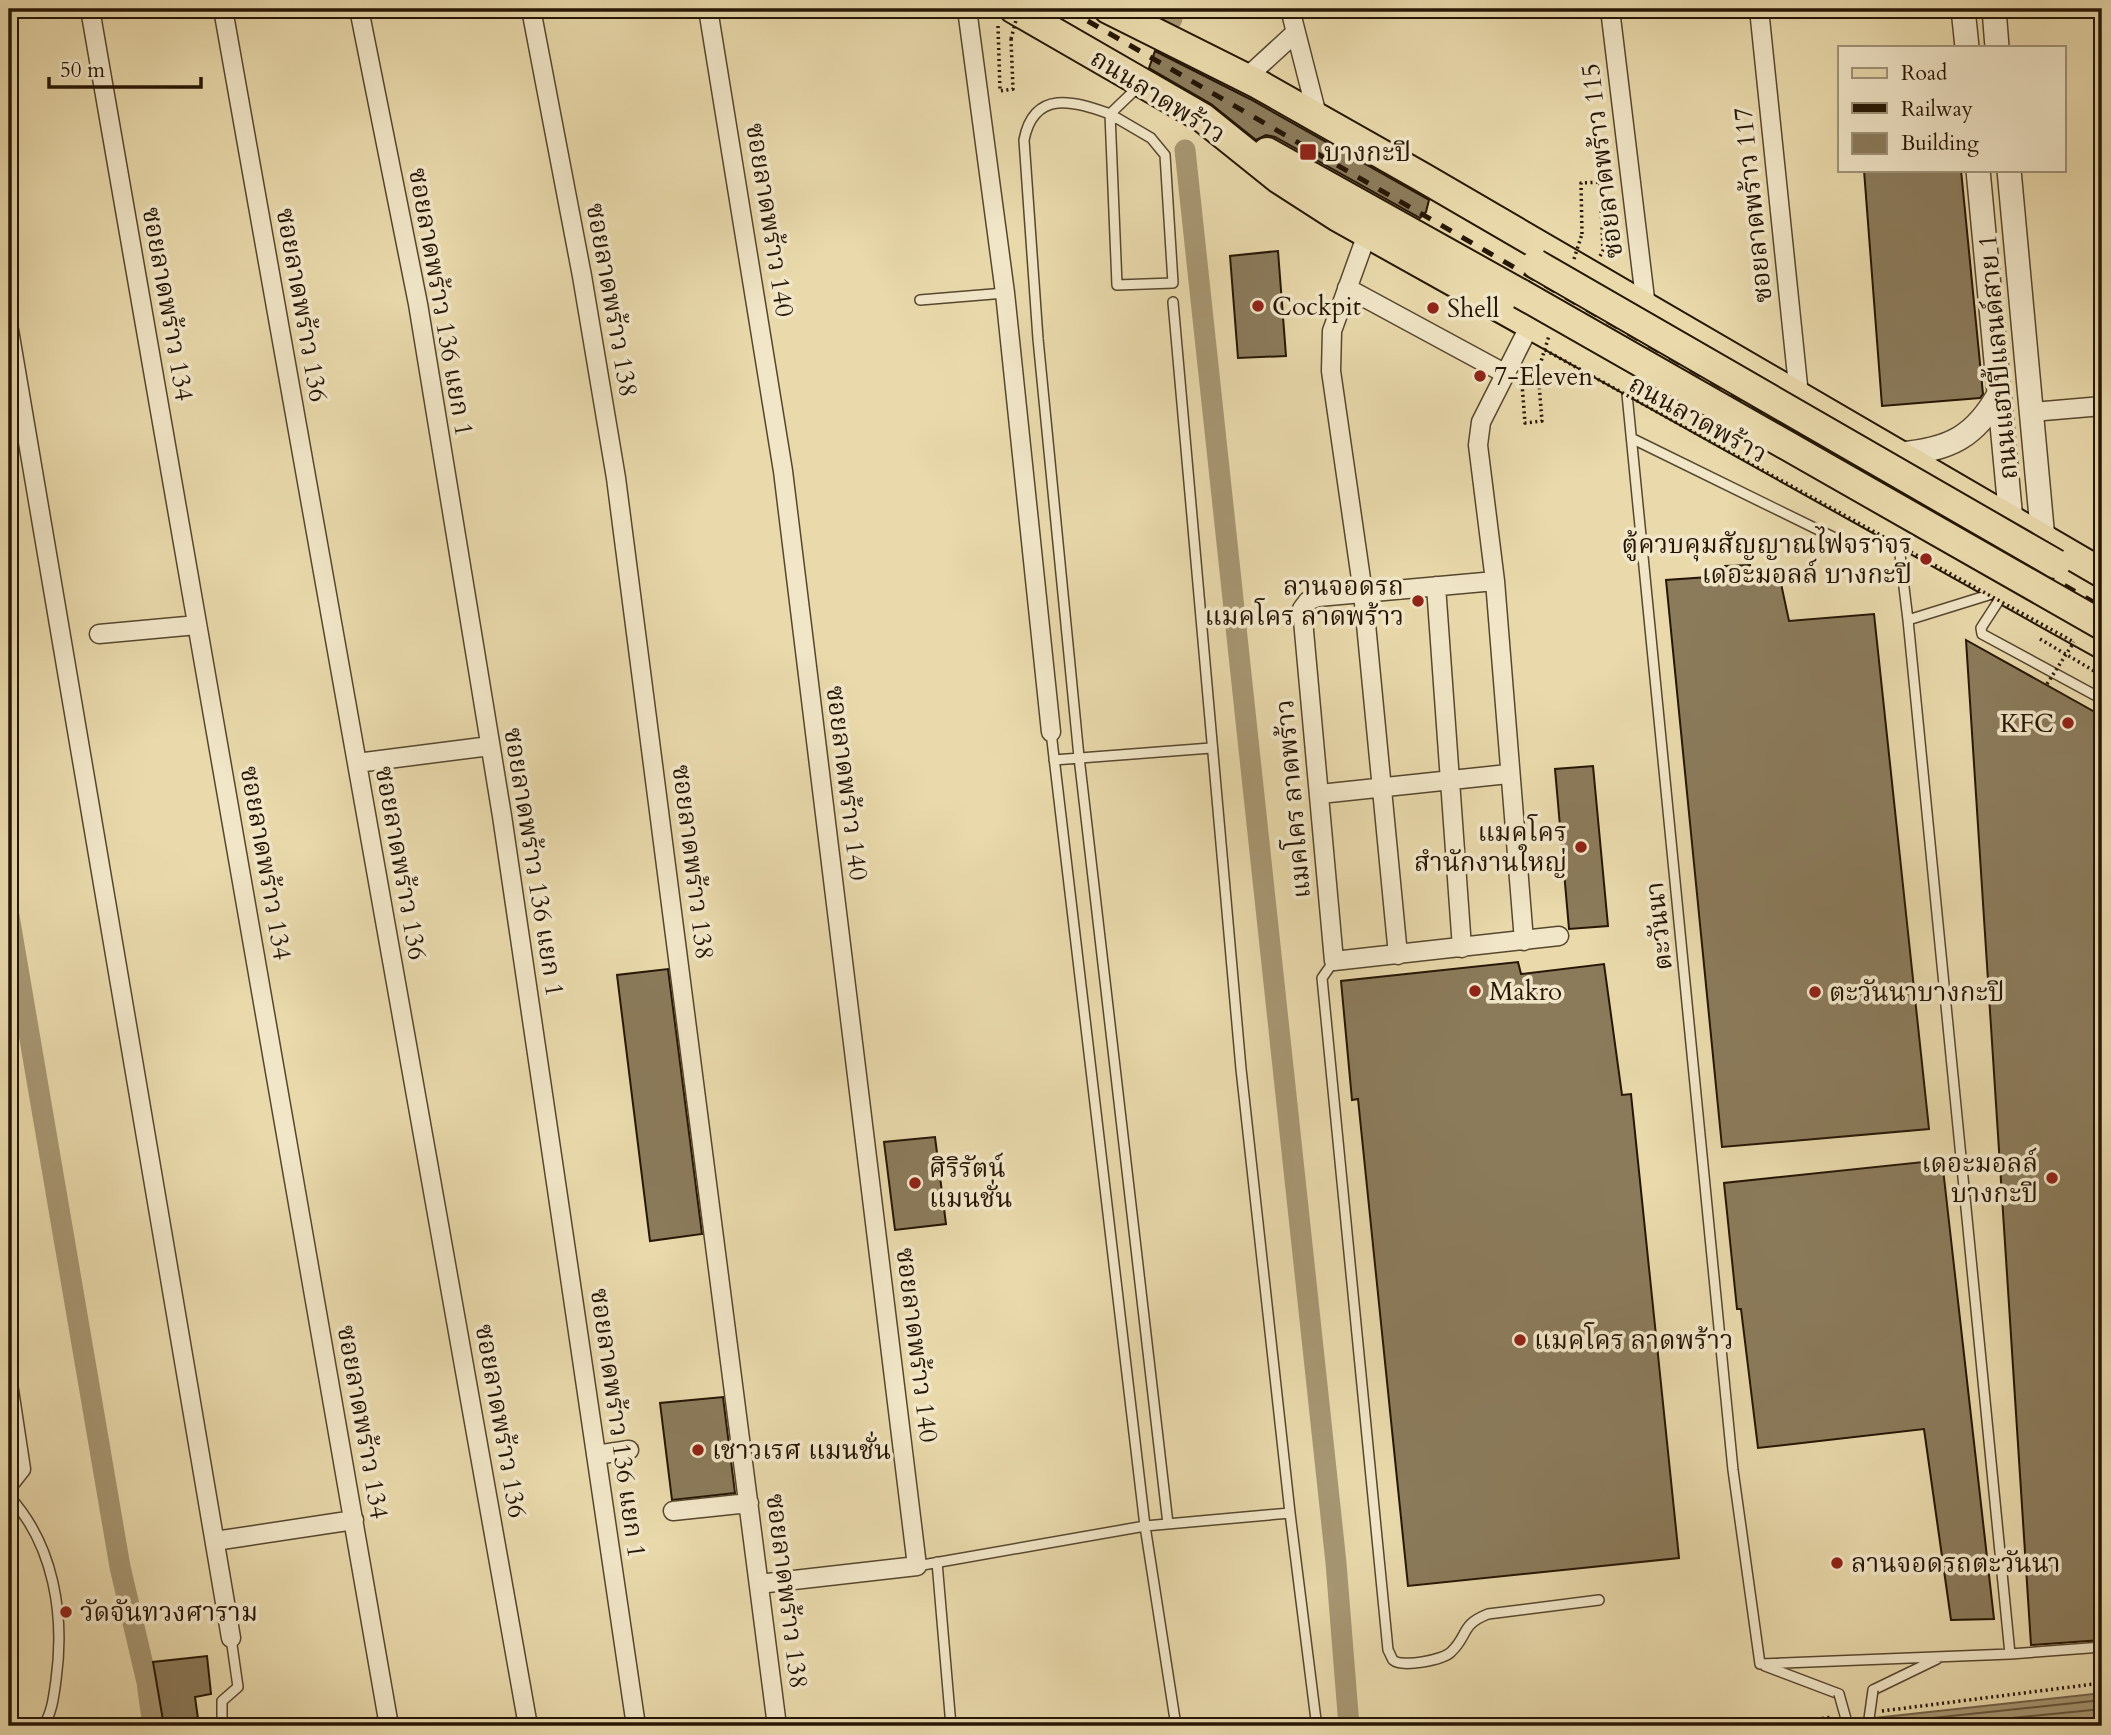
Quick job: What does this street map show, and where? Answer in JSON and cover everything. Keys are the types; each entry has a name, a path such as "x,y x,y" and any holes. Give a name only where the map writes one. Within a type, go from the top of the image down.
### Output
{"main road":[{"name":"ถนนลาดพร้าว","path":"1011,13 1203,118 1279,179 1367,234 2102,643"},
{"name":"ถนนลาดพร้าว","path":"1117,14 1246,78 1799,395 2102,573"},
{"path":"1117,14 1240,95 2102,591"},
{"path":"1203,118 1321,180 2102,625"},
{"path":"2010,592 2011,520"},
{"path":"2010,592 2043,539"}],"street":[{"name":"ซอยลาดพร้าว 134","path":"90,9 389,1726"},
{"name":"ซอยลาดพร้าว 136","path":"223,9 528,1726"},
{"name":"ซอยลาดพร้าว 136 แยก 1","path":"359,9 418,304 490,746 636,1726"},
{"name":"ซอยลาดพร้าว 138","path":"531,9 582,276 616,478 777,1726"},
{"name":"ซอยลาดพร้าว 140","path":"708,9 783,471 917,1566"},
{"path":"967,9 1005,293 1051,732"},
{"path":"1290,9 1318,119"},
{"name":"ซอยลาดพร้าว 115","path":"1610,9 1646,307"},
{"name":"ซอยลาดพร้าว 117","path":"1759,9 1799,395"},
{"path":"1963,9 1967,46"},
{"path":"1994,9 1997,46"},
{"path":"1246,78 1295,33"},
{"name":"ถนนแฮปปี้แลนด์สาย 1","path":"1978,172 2011,520"},
{"name":"ถนนแฮปปี้แลนด์สาย 1","path":"2009,172 2043,539"},
{"path":"1367,234 1332,331 1331,371 1363,593 1398,955"},
{"path":"1347,288 1513,374"},
{"path":"1524,941 1508,774 1495,580 1478,445 1481,422 1513,374 1530,325"},
{"path":"9,330 231,1638"},
{"path":"1899,454 1922,452 1959,439 1988,415 2000,392"},
{"path":"2032,412 2102,406"},
{"name":"แมคโคร ลาดพร้าว","path":"1334,961 1302,609 1308,601 1318,597 1495,580"},
{"path":"1436,586 1462,948"},
{"path":"99,634 197,625"},
{"path":"357,763 490,746"},
{"path":"1320,794 1508,774"},
{"path":"1334,961 1559,936"},
{"path":"9,1390 21,1469 9,1483"},
{"path":"596,1455 629,1450"},
{"path":"673,1511 749,1503"},
{"path":"215,1541 354,1520"},
{"path":"759,1584 917,1566"}],"lane":[{"path":"1142,83 1110,114 1117,285 1172,283 1165,155 1159,145 1143,132 1110,114 1074,102 1057,102 1034,114 1024,140 1038,339 1079,757 1168,1524"},
{"path":"920,300 1005,293"},
{"path":"1173,302 1241,1069 1290,1513 1316,1720 1313,1726"},
{"name":"ตะวันนา","path":"1625,378 1733,1470 1760,1664"},
{"path":"1633,439 1841,541"},
{"path":"1897,529 2010,1654"},
{"path":"1908,620 2010,592"},
{"path":"2010,592 1981,628 1982,634 2102,699"},
{"path":"1051,732 1146,1526 1176,1726"},
{"path":"1054,760 1211,748"},
{"path":"1334,961 1322,978 1388,1650 1394,1660 1402,1664 1444,1659 1453,1651 1473,1620 1488,1614 1599,1600"},
{"path":"9,1496 25,1514 37,1535 55,1594 60,1648 54,1694 43,1726"},
{"path":"917,1566 1146,1526 1290,1513"},
{"path":"937,1562 951,1726"},
{"path":"222,1726 222,1701 238,1687 231,1638"},
{"path":"1760,1664 2010,1654 2102,1647"},
{"path":"1868,1726 1873,1690 1942,1657"},
{"path":"1760,1664 1839,1694 1848,1726"}],"path":[{"path":"1011,13 1013,89 1000,90 1011,13"},
{"path":"1582,234 1581,183 1600,182 1603,251"},
{"path":"1545,350 2074,642"},
{"path":"1513,374 1525,423 1542,421 1538,371"},
{"path":"2096,533 2102,536"},
{"path":"2035,636 2101,675"},
{"path":"1871,1713 2102,1683"},
{"path":"1762,1726 1844,1716"}],"water":[{"path":"2102,1693 2102,1726 1801,1726"}],"building":[{"path":"1155,51 1250,99 1429,200 1426,212 1420,218 1275,137 1266,135 1256,140 1211,104 1149,68"},
{"path":"1864,172 1961,172 1983,394 1980,398 1882,406"},
{"name":"Cockpit","path":"1278,251 1286,356 1238,358 1230,256"},
{"path":"1750,565 1751,578 1779,574 1789,621 1874,614 1929,1129 1722,1147 1666,580 1723,576 1725,566"},
{"name":"เดอะมอลล์ บางกะปิ","path":"1966,640 2102,716 2102,1640 2031,1645"},
{"name":"แมคโคร สำนักงานใหญ่","path":"1593,766 1608,926 1569,929 1555,769"},
{"name":"แมคโคร ลาดพร้าว","path":"1518,962 1521,974 1604,964 1622,1095 1631,1094 1679,1558 1408,1586 1358,1099 1352,1100 1341,981"},
{"path":"668,969 702,1234 650,1241 617,975"},
{"name":"ศิริรัตน์ แมนชั่น","path":"935,1137 946,1224 895,1230 884,1142"},
{"path":"1942,1160 1994,1619 1951,1620 1924,1429 1758,1448 1741,1309 1737,1309 1724,1183"},
{"name":"เชาวเรศ แมนชั่น","path":"723,1397 735,1493 672,1500 660,1403"},
{"path":"207,1656 211,1694 195,1697 199,1726 164,1726 153,1662"}],"waterway":[{"path":"1171,9 1172,19"},
{"path":"1185,150 1336,1563 1349,1726"},
{"path":"9,916 120,1567 147,1682 153,1726"}],"railway":[{"path":"1067,9 2102,607"}],"place":[{"name":"บางกะปิ","path":"1308,152"},
{"name":"Cockpit","path":"1258,306"},
{"name":"Shell","path":"1433,308"},
{"name":"7-Eleven","path":"1480,376"},
{"name":"ตู้ควบคุมสัญญาณไฟจราจร เดอะมอลล์ บางกะปิ","path":"1926,559"},
{"name":"ลานจอดรถ แมคโคร ลาดพร้าว","path":"1418,601"},
{"name":"KFC","path":"2068,723"},
{"name":"แมคโคร สำนักงานใหญ่","path":"1581,847"},
{"name":"Makro","path":"1475,991"},
{"name":"ตะวันนาบางกะปิ","path":"1815,992"},
{"name":"เดอะมอลล์ บางกะปิ","path":"2052,1178"},
{"name":"ศิริรัตน์ แมนชั่น","path":"915,1183"},
{"name":"แมคโคร ลาดพร้าว","path":"1520,1340"},
{"name":"เชาวเรศ แมนชั่น","path":"698,1450"},
{"name":"ลานจอดรถตะวันนา","path":"1837,1563"},
{"name":"วัดจันทวงศาราม","path":"66,1612"}]}
